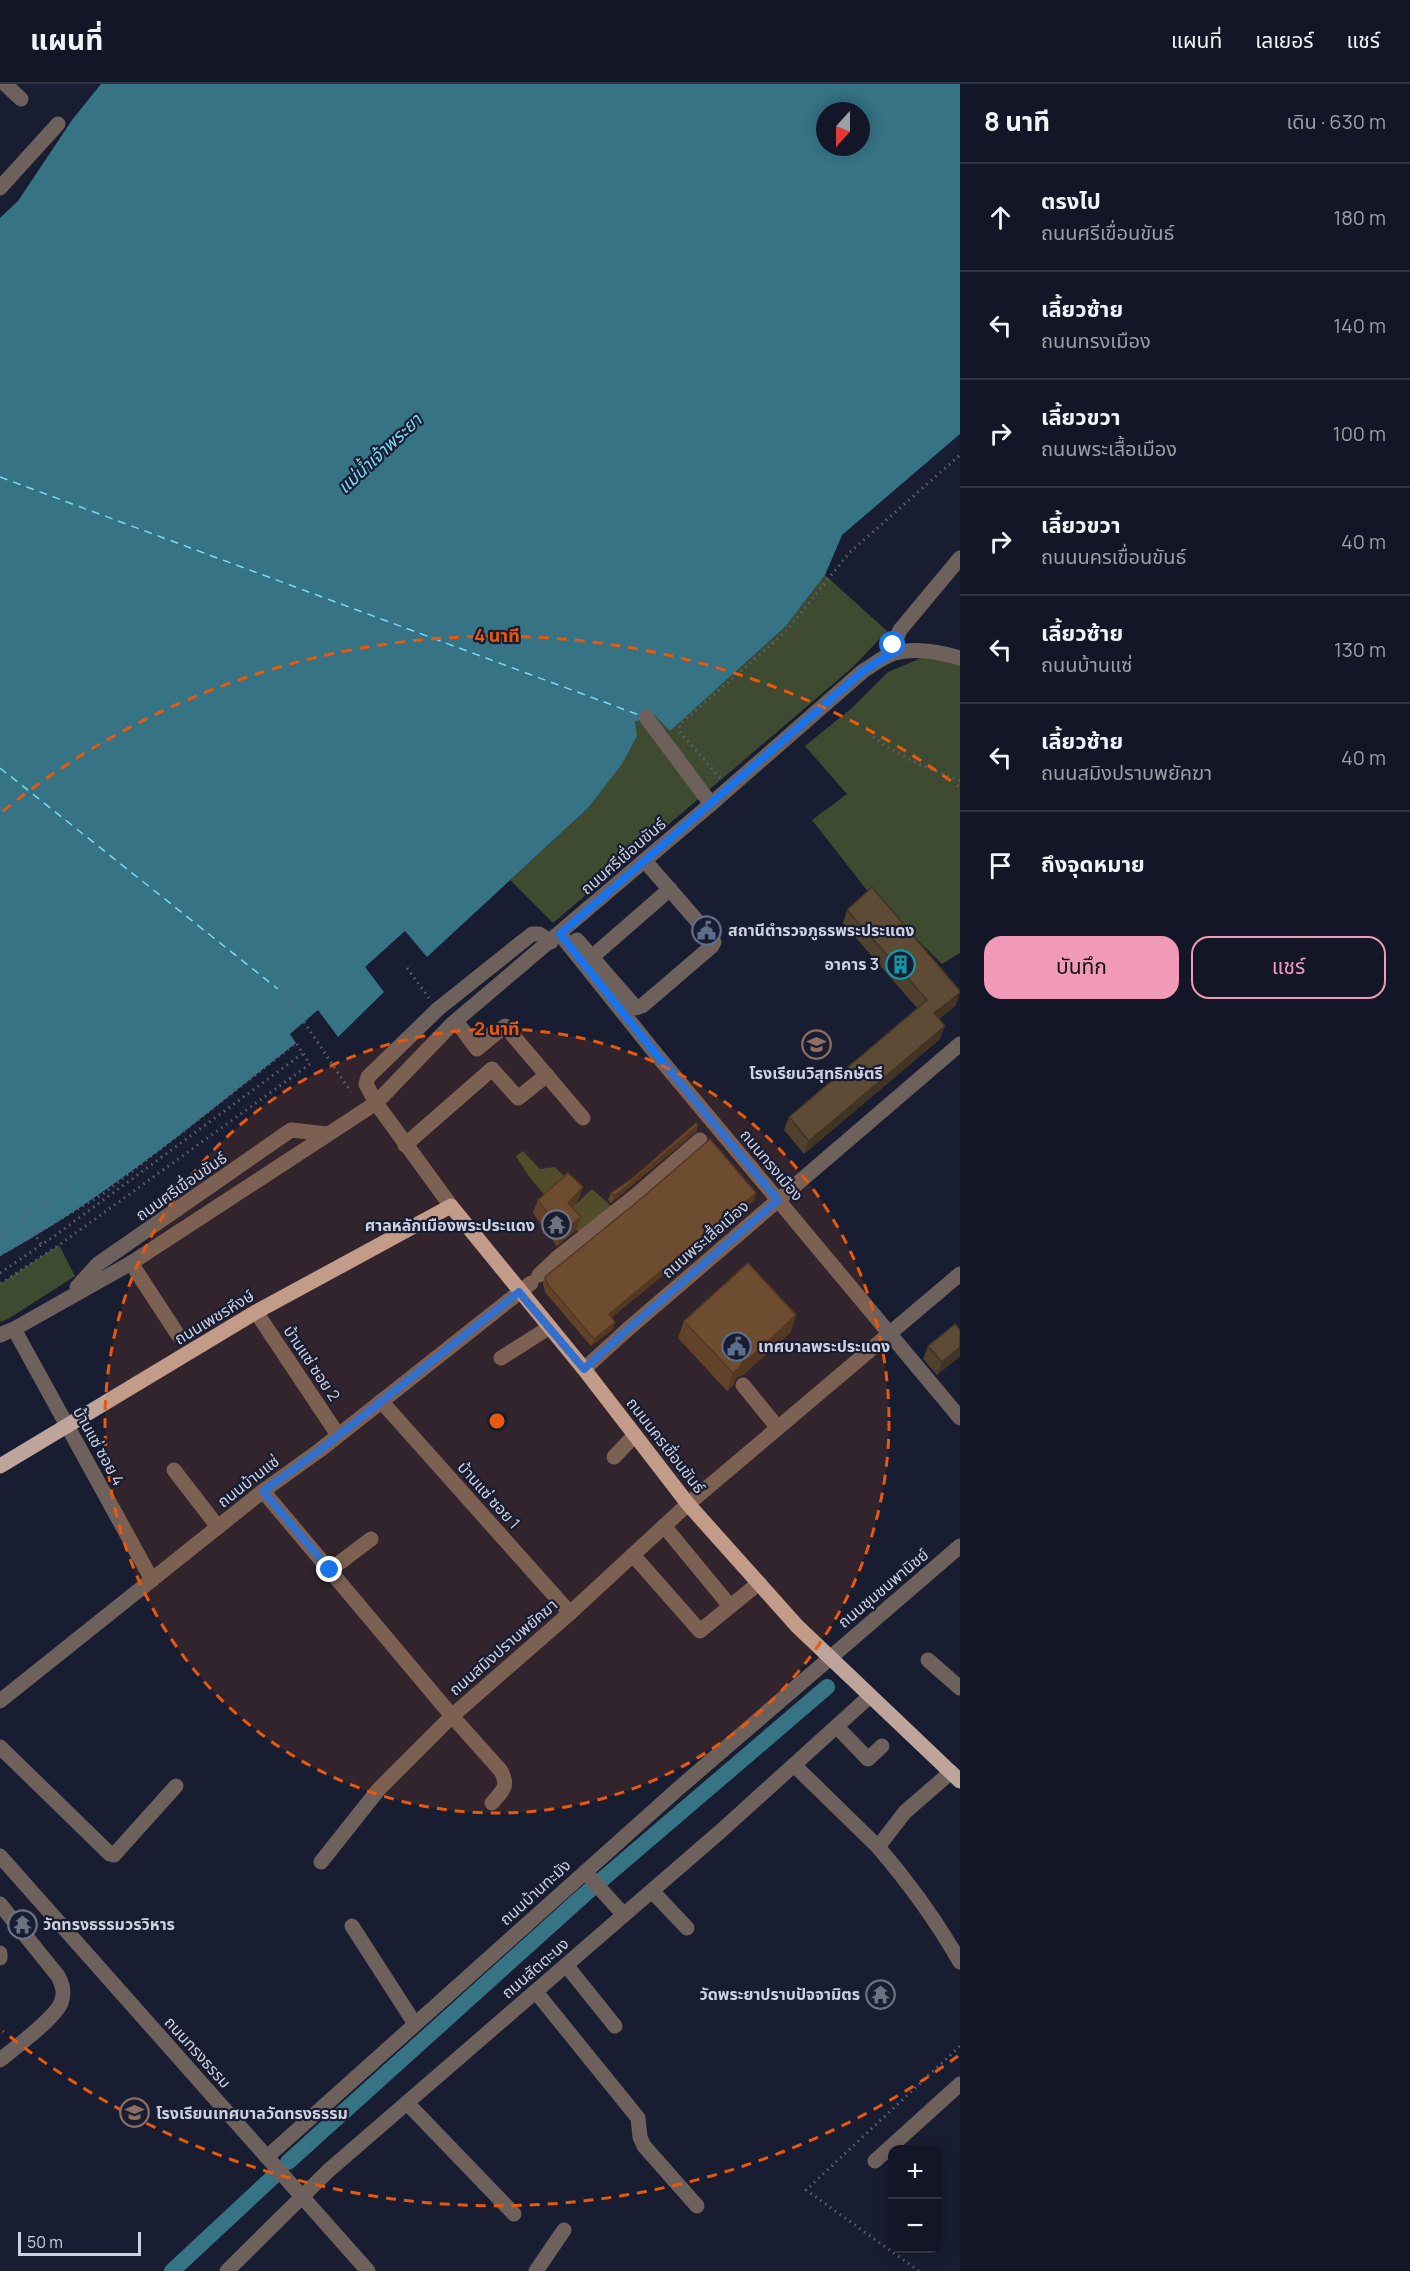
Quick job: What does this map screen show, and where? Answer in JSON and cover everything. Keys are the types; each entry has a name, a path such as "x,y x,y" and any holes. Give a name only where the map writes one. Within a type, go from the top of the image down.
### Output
{"main road":[{"name":"ถนนนครเขื่อนขันธ์","path":"451,1206 530,1283 550,1327 688,1504 797,1626 955,1777"},
{"name":"ถนนเพชรหึงษ์","path":"0,1466 256,1312 451,1206"}],"street":[{"path":"5,84 21,99"},
{"path":"0,188 58,124"},
{"path":"890,654 900,630 960,558"},
{"name":"ถนนศรีเขื่อนขันธ์","path":"7,1332 131,1263 370,1107 456,1021 559,935 863,671 890,654 900,652 940,652 960,658"},
{"path":"646,717 711,804"},
{"path":"559,935 592,957 639,1008 712,946 714,942 712,938 645,861"},
{"path":"592,957 670,889"},
{"name":"ถนนนครเขื่อนขันธ์","path":"451,1206 405,1145 370,1107 366,1084 368,1077 438,1009 532,934 559,935"},
{"name":"ถนนทรงเมือง","path":"559,935 960,1418"},
{"path":"456,1021 492,1069 518,1098 547,1075"},
{"path":"477,1049 505,1026 583,1118"},
{"name":"ถนนพระเสื้อเมือง","path":"584,1369 960,1044"},
{"path":"405,1145 492,1069"},
{"name":"ถนนศรีเขื่อนขันธ์","path":"67,1297 98,1264 291,1130 327,1134"},
{"name":"ถนนบ้านแซ่","path":"0,1701 263,1491 338,1435 530,1283 700,1140"},
{"path":"205,1191 216,1207"},
{"path":"131,1263 178,1335"},
{"name":"ถนนสมิงปราบพยัคฆา","path":"263,1491 452,1716 688,1504 960,1274"},
{"name":"บ้านแซ่ ซอย 2","path":"256,1312 338,1435"},
{"path":"501,1358 550,1327"},
{"name":"บ้านแซ่ ซอย 4","path":"7,1332 68,1425 152,1580"},
{"path":"743,1385 778,1428"},
{"name":"บ้านแซ่ ซอย 1","path":"381,1401 570,1612"},
{"path":"614,1457 635,1435"},
{"path":"174,1470 218,1527"},
{"path":"664,1526 730,1606"},
{"path":"330,1570 371,1539"},
{"name":"ถนนชุมชนพานิชย์","path":"829,1658 960,1546"},
{"path":"633,1555 700,1632 759,1583"},
{"name":"ถนนบ้านทะมัง","path":"267,2157 829,1658"},
{"path":"928,1660 960,1688"},
{"name":"ถนนสัตตะนง","path":"227,2271 328,2171 652,1891 870,1696"},
{"path":"321,1862 379,1789 452,1716 501,1771 506,1781 504,1789 492,1803"},
{"path":"837,1727 868,1759 882,1746"},
{"path":"0,1747 110,1854 114,1855 176,1786"},
{"path":"795,1765 878,1847 940,1926 955,1939 960,1962"},
{"path":"878,1847 905,1812 955,1777"},
{"name":"ถนนทรงธรรม","path":"0,1856 368,2271"},
{"path":"587,1875 624,1915"},
{"path":"652,1891 687,1928"},
{"path":"0,1904 58,1976 64,1987 61,2003 49,2018 0,2060"},
{"path":"352,1926 415,2024"},
{"path":"0,1953 0,1958"},
{"path":"566,1965 615,2026"},
{"path":"536,1992 638,2118 640,2137 644,2146 697,2206"},
{"path":"874,2161 960,2084"},
{"path":"407,2103 514,2214"},
{"path":"536,2271 564,2230"}],"path":[{"path":"729,788 679,731 680,724 788,629 849,553 960,455"},
{"path":"873,737 898,755 960,781"},
{"path":"278,989 370,1107"},
{"path":"0,1254 103,1194 296,1043 310,1064 69,1238 0,1284"},
{"path":"0,1273 42,1245 302,1053"},
{"path":"0,1234 71,1186"},
{"path":"23,1218 42,1245"}],"green space":[{"path":"825,575 887,631 853,667 553,923 510,880 588,808 635,722 654,715 670,731 786,626"},
{"path":"926,656 960,664 960,953 942,964 866,889 812,820 847,794 805,746 853,707 888,672"},
{"path":"523,1151 540,1169 555,1167 568,1180 547,1198 516,1156"},
{"path":"592,1189 612,1207 579,1233 563,1216"},
{"path":"59,1245 75,1276 0,1322 0,1284"}],"water":[{"name":"แม่น้ำเจ้าพระยา","path":"101,84 960,84 960,434 842,535 825,575 786,626 670,731 654,715 635,722 637,736 622,764 588,808 427,957 405,931 365,967 384,992 338,1037 318,1010 290,1034 296,1043 152,1156 78,1209 0,1256 0,218 18,201 72,120"}],"building":[{"path":"872,887 960,993 934,1013 945,1026 809,1141 789,1117 927,1000 847,910"},
{"path":"696,1123 698,1125 630,1183 614,1196 611,1193 633,1178"},
{"path":"710,1139 756,1193 609,1314 615,1322 594,1339 548,1285 545,1277"},
{"path":"568,1173 583,1187 568,1203 581,1217 562,1232 538,1200"},
{"path":"748,1263 796,1315 750,1358 743,1361 733,1373 684,1321"},
{"path":"955,1324 960,1330 960,1347 942,1362 928,1346"}],"waterway":[{"path":"288,2162 584,1895 827,1687"},
{"path":"172,2271 273,2177"}],"ferry route":[{"path":"0,477 639,715"},
{"path":"0,768 278,989"}],"place":[{"name":"สถานีตำรวจภูธรพระประแดง","path":"707,930"},
{"name":"อาคาร 3","path":"900,964"},
{"name":"โรงเรียนวิสุทธิกษัตรี","path":"816,1045"},
{"name":"ศาลหลักเมืองพระประแดง","path":"556,1225"},
{"name":"เทศบาลพระประแดง","path":"737,1346"},
{"name":"วัดทรงธรรมวรวิหาร","path":"22,1924"},
{"name":"วัดพระยาปราบปัจจามิตร","path":"881,1994"},
{"name":"โรงเรียนเทศบาลวัดทรงธรรม","path":"135,2113"}],"route":[{"path":"330,1570 263,1491 320,1450 519,1292 584,1369 778,1200 656,1054 560,934 863,671 890,654 893,645"}]}
